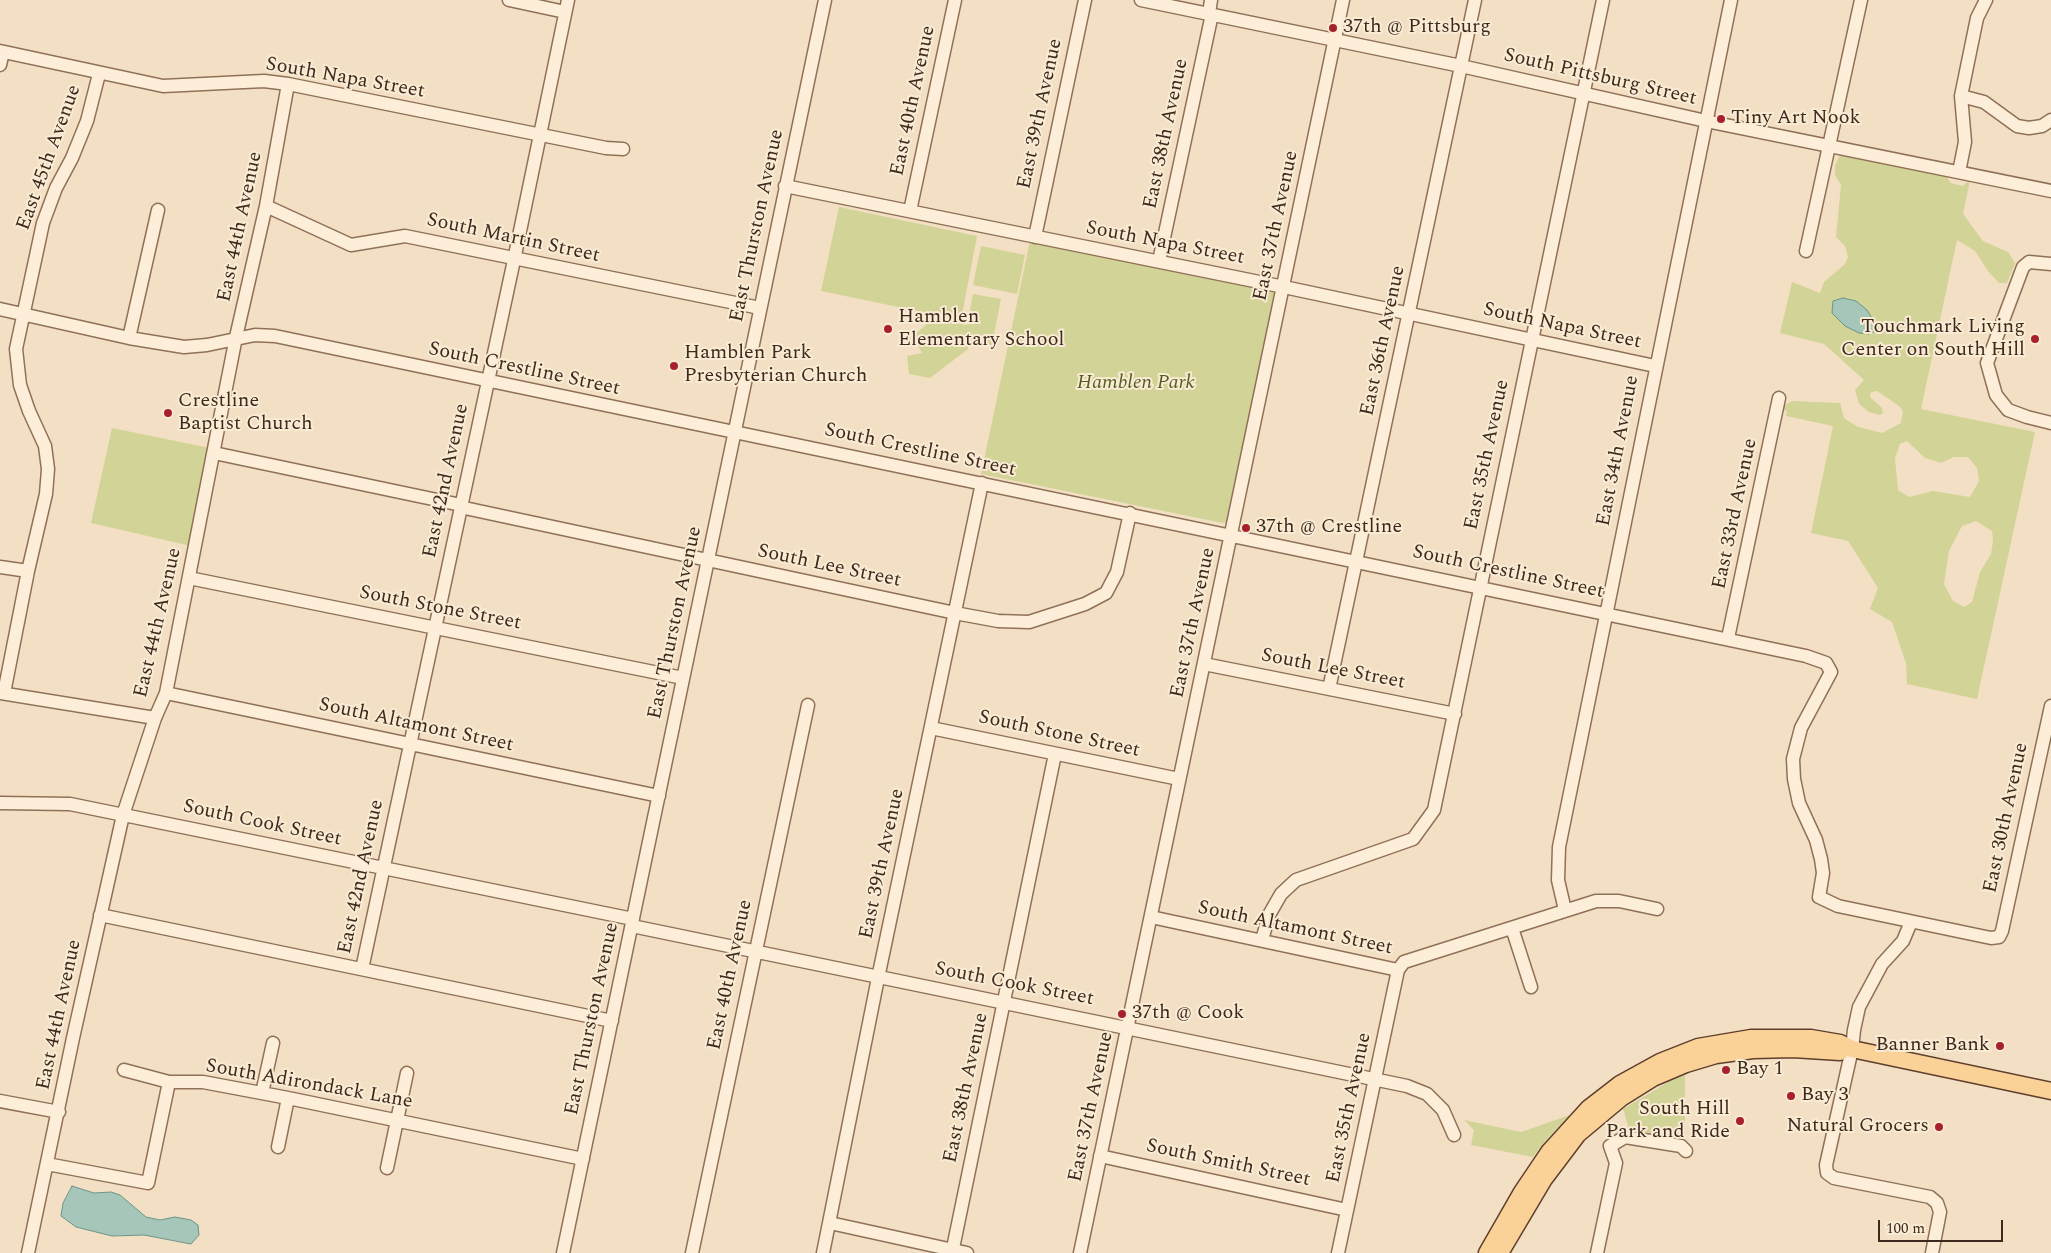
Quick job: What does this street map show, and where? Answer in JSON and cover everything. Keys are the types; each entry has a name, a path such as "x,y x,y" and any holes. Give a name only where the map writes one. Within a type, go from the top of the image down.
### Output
{"main road":[{"path":"1487,1253 1522,1192 1549,1152 1589,1108 1620,1084 1660,1062 1698,1047 1729,1040 1811,1038 1840,1043 1852,1049 2051,1091"},
{"path":"1500,1253 1544,1179 1578,1134 1621,1098 1653,1078 1686,1064 1716,1055 1753,1050 1793,1049 1838,1052 1852,1049"}],"street":[{"path":"509,0 566,6"},
{"name":"East Thurston Avenue","path":"563,1253 825,0"},
{"name":"East 40th Avenue","path":"910,211 955,0"},
{"name":"East 39th Avenue","path":"1035,237 1085,0"},
{"name":"South Pittsburg Street","path":"1141,0 1461,66 1706,121 2051,191"},
{"name":"East 38th Avenue","path":"1159,261 1210,14 1211,0"},
{"name":"East 37th Avenue","path":"1080,1253 1343,0"},
{"name":"East 36th Avenue","path":"1329,689 1474,0"},
{"name":"East 35th Avenue","path":"1262,940 1269,915 1277,901 1296,880 1413,839 1434,810 1603,0"},
{"name":"East 34th Avenue","path":"1565,910 1558,880 1559,847 1655,366 1731,0"},
{"path":"1806,251 1861,0"},
{"path":"1958,172 1965,142 1961,96 1978,18 1986,0"},
{"name":"East 42nd Avenue","path":"362,969 514,260 566,6"},
{"path":"0,65 1,51"},
{"name":"South Napa Street","path":"1,51 99,74 163,86 264,81 288,84 606,148 623,149"},
{"name":"East 45th Avenue","path":"2,693 46,494 48,469 44,446 20,385 16,349 43,223 56,188 72,158 87,121 99,74"},
{"name":"East 44th Avenue","path":"28,1253 100,914 124,815 155,718 166,693 236,337 266,206 288,84"},
{"path":"1961,96 1984,102 2018,126 2030,128 2042,126 2051,120"},
{"name":"South Napa Street","path":"785,186 1159,261 1655,366"},
{"name":"South Martin Street","path":"266,206 352,246 404,236 514,260 760,308"},
{"path":"129,338 158,210"},
{"path":"2051,264 2029,262 2023,267 1987,363 1996,395 2008,410 2051,423"},
{"name":"South Crestline Street","path":"0,310 129,338 184,347 207,345 236,337 255,335 275,336 488,382 1232,534 1728,638 1820,660 1829,667 1830,677 1801,728 1793,759 1794,779 1799,803 1816,840 1821,859 1822,873 1819,897 1838,906 1912,922"},
{"name":"East 33rd Avenue","path":"1728,638 1779,398"},
{"name":"South Lee Street","path":"214,453 697,557 708,561 998,621 1030,622 1085,604 1106,592 1117,572 1130,513"},
{"name":"East 39th Avenue","path":"823,1253 878,978 982,483"},
{"path":"0,567 28,571"},
{"name":"South Stone Street","path":"189,578 683,678"},
{"name":"South Lee Street","path":"1204,664 1454,714"},
{"path":"2,693 155,718"},
{"name":"South Altamont Street","path":"166,693 659,796"},
{"name":"East 40th Avenue","path":"692,1253 754,951 808,705"},
{"name":"East 30th Avenue","path":"1912,922 1999,938 2051,706"},
{"name":"South Stone Street","path":"931,728 1180,779"},
{"name":"East 38th Avenue","path":"952,1252 1055,754"},
{"name":"South Cook Street","path":"0,803 70,804 383,868 878,978 1004,1002 1407,1086 1428,1094 1443,1110 1454,1135"},
{"name":"South Altamont Street","path":"1151,917 1398,970 1404,962 1596,901 1619,901 1657,909"},
{"path":"100,914 612,1021"},
{"path":"1912,922 1903,941 1889,955 1868,987 1856,1019 1852,1049 1826,1165 1827,1173 1834,1178 1930,1198 1937,1203 1940,1212 1932,1253"},
{"path":"1512,928 1531,987"},
{"name":"East 35th Avenue","path":"1338,1253 1377,1080 1398,970"},
{"path":"262,1093 273,1043"},
{"name":"South Adirondack Lane","path":"124,1070 169,1082 203,1082 288,1098 583,1159"},
{"path":"388,1168 408,1073"},
{"path":"47,1164 148,1183 169,1082"},
{"path":"278,1147 288,1098"},
{"path":"0,1101 58,1112"},
{"path":"1597,1253 1616,1163 1610,1146 1625,1137 1681,1146 1686,1151"},
{"name":"South Smith Street","path":"1100,1156 1347,1210"},
{"path":"830,1223 952,1252 967,1253"}],"green space":[{"path":"1840,154 1945,175 1951,183 1963,186 1970,180 1963,214 1983,241 2008,252 2015,263 2007,283 1999,283 1988,271 1975,251 1957,240 1921,409 2035,432 1977,699 1907,684 1906,663 1892,622 1870,609 1878,588 1848,541 1811,533 1833,426 1786,416 1787,411 1783,410 1784,406 1792,401 1840,403 1844,418 1858,427 1882,433 1901,423 1903,411 1899,406 1877,391 1871,392 1870,397 1882,408 1883,413 1880,415 1869,412 1859,404 1855,390 1864,380 1824,344 1780,333 1792,282 1820,293 1824,282 1845,264 1848,257 1845,246 1836,237 1841,185 1835,175 1835,166","holes":["1907,441 1925,458 1941,463 1954,457 1968,457 1977,468 1979,481 1970,497 1933,491 1909,497 1898,490 1895,458 1900,444","1976,521 1992,531 1993,541 1991,554 1980,572 1972,602 1964,607 1953,601 1944,584 1949,551 1962,526"]},
{"path":"839,207 977,236 961,320 821,291"},
{"name":"Hamblen Park","path":"1030,241 1276,292 1227,522 1223,523 981,474"},
{"path":"981,246 1025,255 1017,294 973,285"},
{"path":"973,294 1001,299 992,345 966,339 968,349 930,378 909,374 907,356 922,353 913,336 933,319 967,325"},
{"path":"112,428 210,448 191,546 91,523"},
{"path":"1685,1075 1685,1140 1629,1129 1623,1109 1670,1081"},
{"path":"1570,1115 1533,1157 1471,1145 1474,1130 1464,1120 1521,1132"}],"shaded area":[{"path":"1843,298 1856,301 1867,310 1876,325 1874,332 1869,334 1859,333 1845,326 1832,313 1833,301"},
{"path":"72,1186 94,1193 111,1192 120,1195 146,1217 160,1220 175,1217 191,1220 198,1225 199,1235 191,1244 144,1235 112,1236 76,1227 61,1216 63,1203"}],"place":[{"name":"37th @ Pittsburg","path":"1333,28"},
{"name":"Tiny Art Nook","path":"1721,119"},
{"name":"Hamblen Elementary School","path":"888,329"},
{"name":"Touchmark Living Center on South Hill","path":"2035,339"},
{"name":"Hamblen Park Presbyterian Church","path":"674,366"},
{"name":"Crestline Baptist Church","path":"168,413"},
{"name":"37th @ Crestline","path":"1246,528"},
{"name":"37th @ Cook","path":"1122,1014"},
{"name":"Banner Bank","path":"2000,1046"},
{"name":"Bay 1","path":"1726,1070"},
{"name":"Bay 3","path":"1791,1096"},
{"name":"South Hill Park and Ride","path":"1740,1121"},
{"name":"Natural Grocers","path":"1939,1127"}]}
